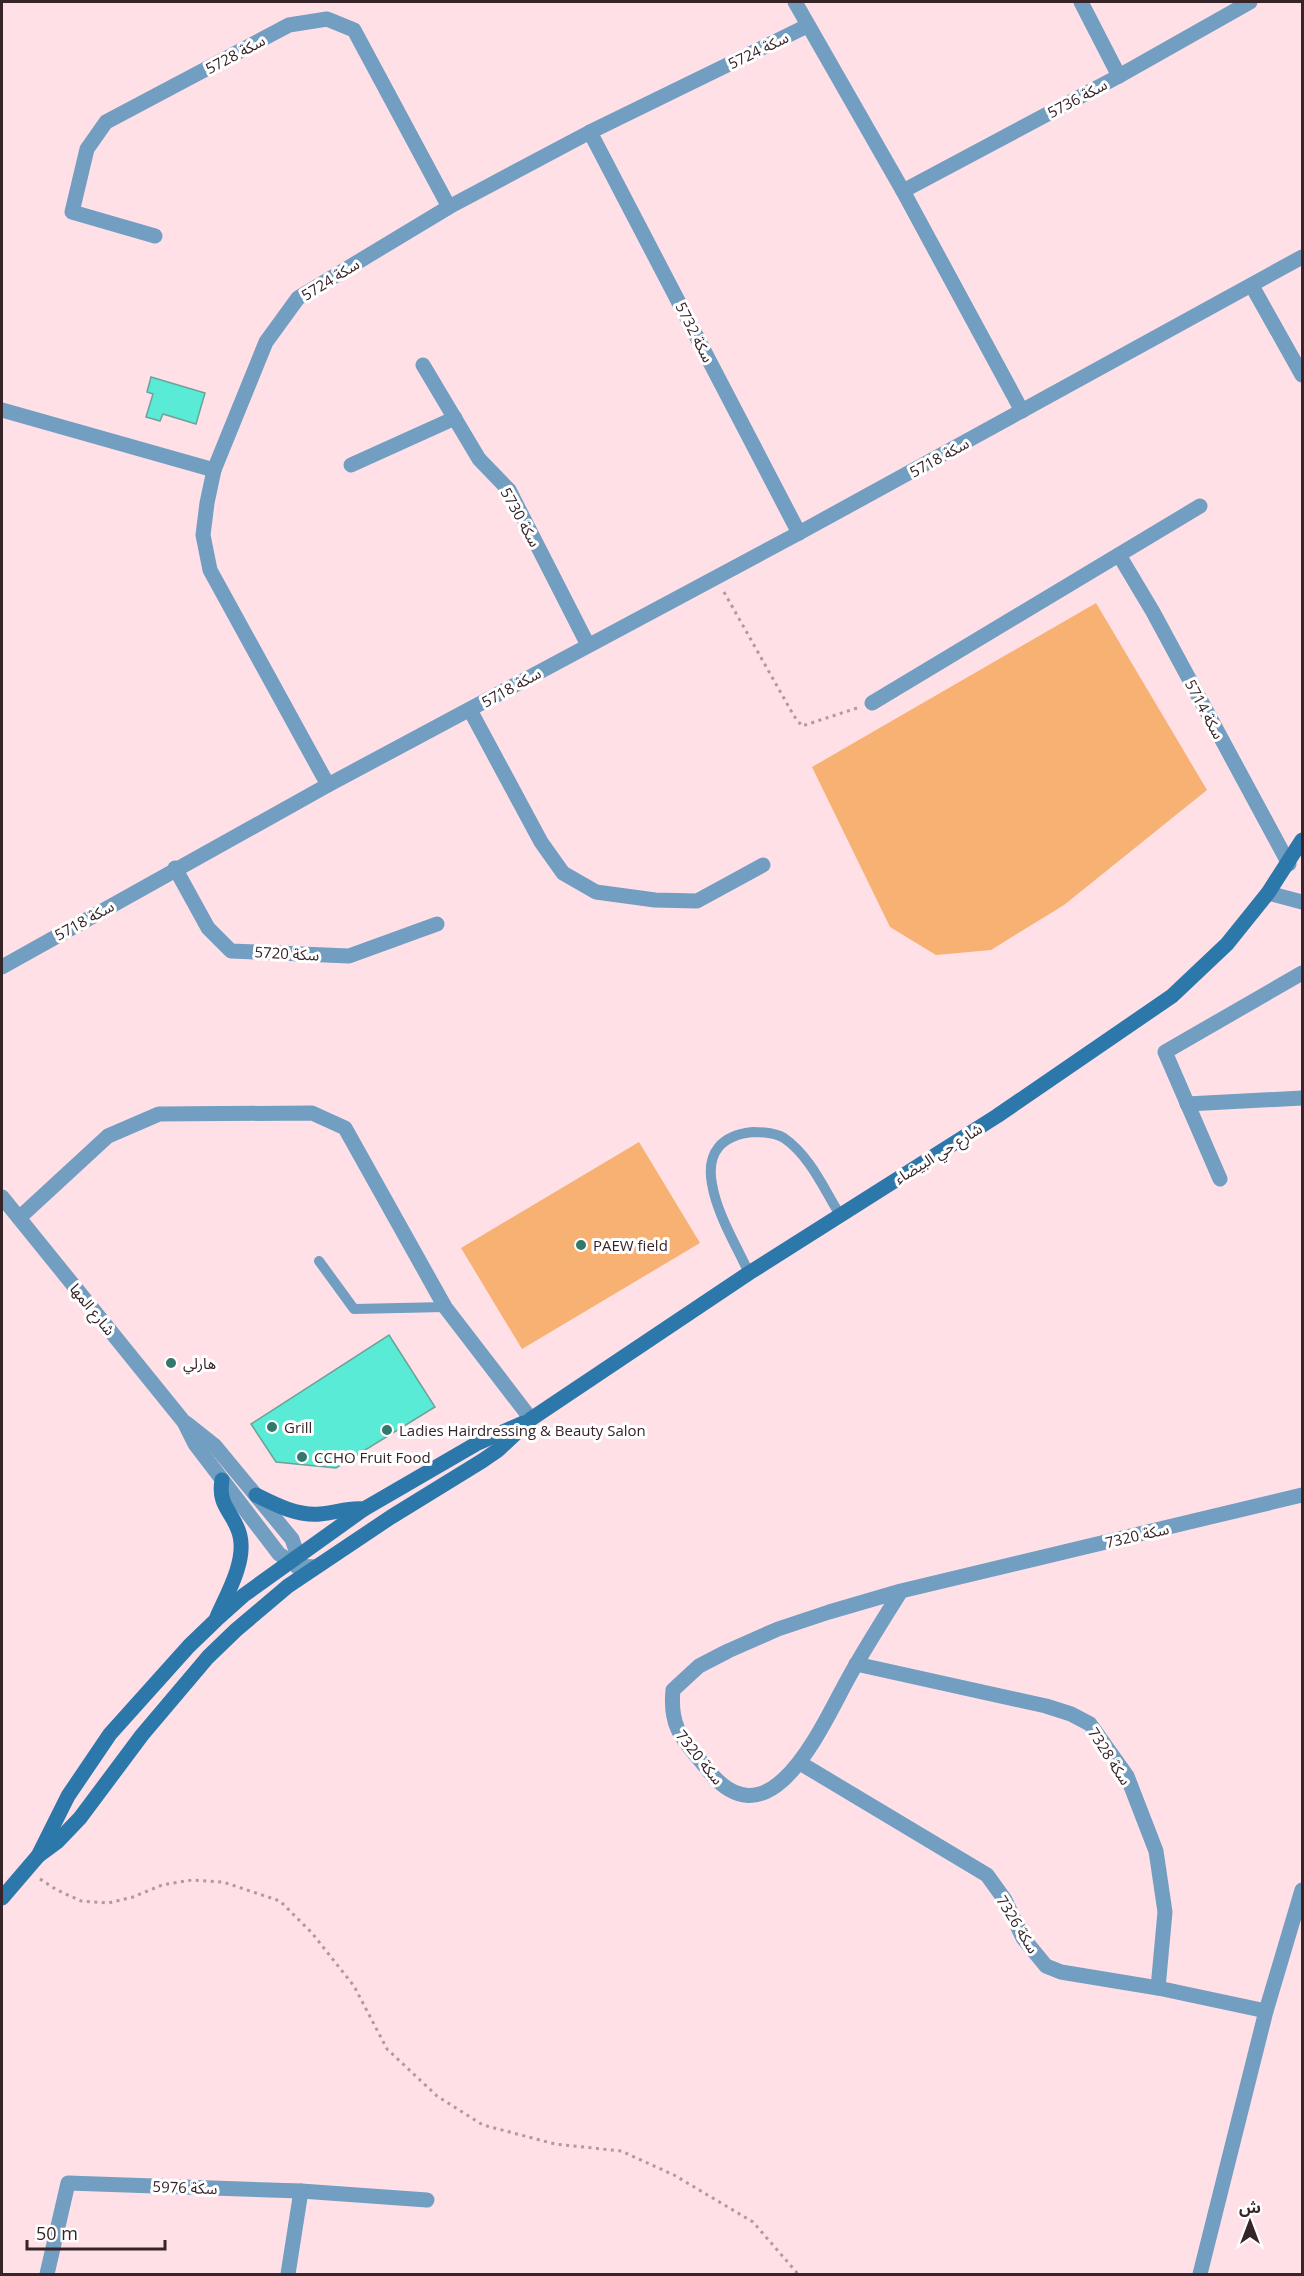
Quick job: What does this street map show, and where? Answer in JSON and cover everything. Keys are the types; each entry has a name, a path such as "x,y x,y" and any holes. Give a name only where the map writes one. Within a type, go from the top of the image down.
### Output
{"main road":[{"name":"شارع حي البيضاء","path":"531,1419 749,1273 997,1116 1172,996 1227,944 1289,864 1302,840"},
{"path":"38,1856 68,1796 97,1751 160,1676 244,1595 295,1561 363,1509 476,1444 531,1419"},
{"path":"2,1898 38,1856 57,1842 80,1818 142,1735 208,1657 236,1630 288,1586 315,1567 483,1461 531,1419"},
{"path":"216,1620 239,1562 241,1549 237,1527 221,1499 222,1480"},
{"path":"256,1495 293,1511 308,1514 363,1509"}],"street":[{"path":"795,2 903,190 1022,411"},
{"path":"1081,2 1119,76"},
{"name":"سكة 5736","path":"903,190 1119,76 1250,2"},
{"name":"سكة 5728","path":"155,236 72,212 87,149 106,122 289,25 327,19 354,30 449,207"},
{"name":"سكة 5724","path":"328,784 210,570 203,535 214,470 266,342 298,297 449,207 590,132 807,26"},
{"name":"سكة 5732","path":"590,132 799,533"},
{"name":"سكة 5718","path":"2,966 328,784 799,533 1302,257"},
{"path":"1252,286 1302,375"},
{"name":"سكة 5730","path":"423,365 479,459 509,490 588,645"},
{"path":"2,410 214,470"},
{"path":"351,465 455,418"},
{"path":"872,703 1200,506"},
{"name":"سكة 5714","path":"1119,555 1153,612 1289,864"},
{"path":"470,710 541,843 563,873 596,892 655,900 697,901 763,865"},
{"name":"سكة 5720","path":"175,868 208,928 231,951 349,956 437,924"},
{"path":"1268,893 1302,902"},
{"path":"1220,1179 1165,1052 1302,973"},
{"path":"1187,1104 1302,1098"},
{"path":"19,1218 108,1136 159,1114 312,1113 345,1128 445,1306 531,1419"},
{"name":"شارع المها","path":"2,1197 184,1422 195,1444 279,1554 295,1561"},
{"name":"شارع المها","path":"184,1422 215,1446 292,1539 295,1561"},
{"name":"سكة 7320","path":"901,1591 856,1664 800,1763 769,1791 749,1795 729,1792 676,1729 671,1710 673,1690 699,1666 768,1633 901,1591 1302,1495"},
{"path":"288,1586 295,1561 315,1567"},
{"name":"سكة 7328","path":"856,1664 1046,1706 1071,1714 1090,1724 1127,1776 1155,1851 1165,1912 1158,1989"},
{"name":"سكة 7326","path":"800,1763 987,1875 1005,1900 1023,1938 1046,1966 1060,1972 1158,1989 1266,2012"},
{"path":"1200,2274 1266,2012 1302,1890"},
{"name":"سكة 5976","path":"47,2274 68,2183 301,2191 427,2200"},
{"path":"288,2274 301,2191"}],"lane":[{"path":"749,1273 720,1208 712,1183 713,1155 725,1140 736,1134 760,1132 782,1137 805,1160 840,1215"},
{"path":"319,1262 354,1309 445,1306"}],"path":[{"path":"716,577 794,716 802,726 872,703"},
{"path":"26,1870 57,1890 81,1901 108,1903 133,1897 162,1885 192,1880 223,1882 280,1901 312,1933 354,1986 387,2049 437,2096 483,2125 555,2144 621,2151 674,2175 753,2222 798,2274"}],"shaded area":[{"path":"1096,603 1207,790 1064,905 991,950 936,955 890,927 812,767"},
{"name":"PAEW field","path":"639,1142 700,1243 522,1349 461,1248"}],"building":[{"path":"151,377 205,393 196,424 163,414 160,421 146,417 153,394 147,392"},
{"path":"389,1335 435,1407 336,1468 276,1462 251,1424"}],"place":[{"name":"PAEW field","path":"581,1245"},
{"name":"هارلي","path":"171,1363"},
{"name":"Grill","path":"272,1427"},
{"name":"Ladies Hairdressing & Beauty Salon","path":"387,1430"},
{"name":"CCHO Fruit Food","path":"302,1457"}]}
